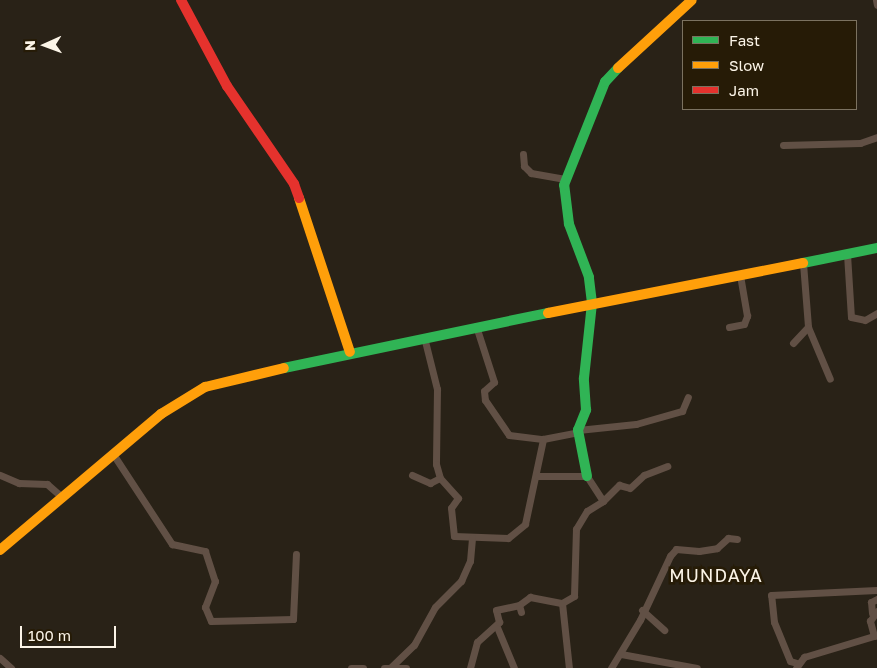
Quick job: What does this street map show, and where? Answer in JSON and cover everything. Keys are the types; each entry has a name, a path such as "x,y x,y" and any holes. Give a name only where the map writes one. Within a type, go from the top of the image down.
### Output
{"main road":[{"path":"181,0 227,86 294,184 350,352"},
{"path":"587,476 578,431 586,410 584,378 592,303 566,210 566,179 605,82 641,42 692,0"},
{"path":"0,550 113,454 191,393 350,352 877,248"}],"street":[{"path":"876,0 877,5"},
{"path":"783,145 860,143 877,137"},
{"path":"523,154 524,166 531,173 566,179"},
{"path":"847,254 851,317 865,320 877,313"},
{"path":"803,263 808,327 830,379"},
{"path":"729,327 744,324 747,316 740,275"},
{"path":"476,326 494,382 483,395 491,412 509,435 543,439 578,431 636,424 682,411 688,397"},
{"path":"793,343 808,327"},
{"path":"424,337 437,389 434,411 440,478 458,498 451,508 454,536 472,538 515,535 525,524 538,476 543,439"},
{"path":"113,454 172,544 206,551 215,581 205,607 211,621 293,619 296,554"},
{"path":"514,668 496,627 496,610 520,608 530,597 562,603 572,599 577,586 576,529 587,510 602,501 619,485 630,488 644,475 667,466"},
{"path":"0,474 19,483 47,484 63,498"},
{"path":"412,475 430,483 440,478"},
{"path":"538,476 587,476 602,501"},
{"path":"391,667 414,645 435,607 461,581 470,561 472,538"},
{"path":"611,668 621,654 642,610 676,550 699,551 717,548 728,538 737,539"},
{"path":"877,590 771,596 774,622 790,661 797,666 827,649 876,636 872,602 877,599"},
{"path":"562,603 570,668"},
{"path":"642,610 664,630"},
{"path":"470,668 477,642 496,627"},
{"path":"621,654 698,668"},
{"path":"0,658 11,668"},
{"path":"641,658 644,668"},
{"path":"351,668 363,668"},
{"path":"384,668 406,668"}],"traffic: fast":[{"path":"587,476 578,430 586,410 584,378 592,303 589,277 569,224 564,185 605,82 618,68"},
{"path":"803,263 877,248"},
{"path":"284,368 548,313"}],"traffic: slow":[{"path":"618,68 692,0"},
{"path":"299,198 350,352"},
{"path":"548,313 803,263"},
{"path":"0,550 161,414 205,387 284,368"}],"traffic: jam":[{"path":"181,0 227,86 294,184 299,198"}],"district":[{"name":"MUNDAYA","path":"716,575"}]}
